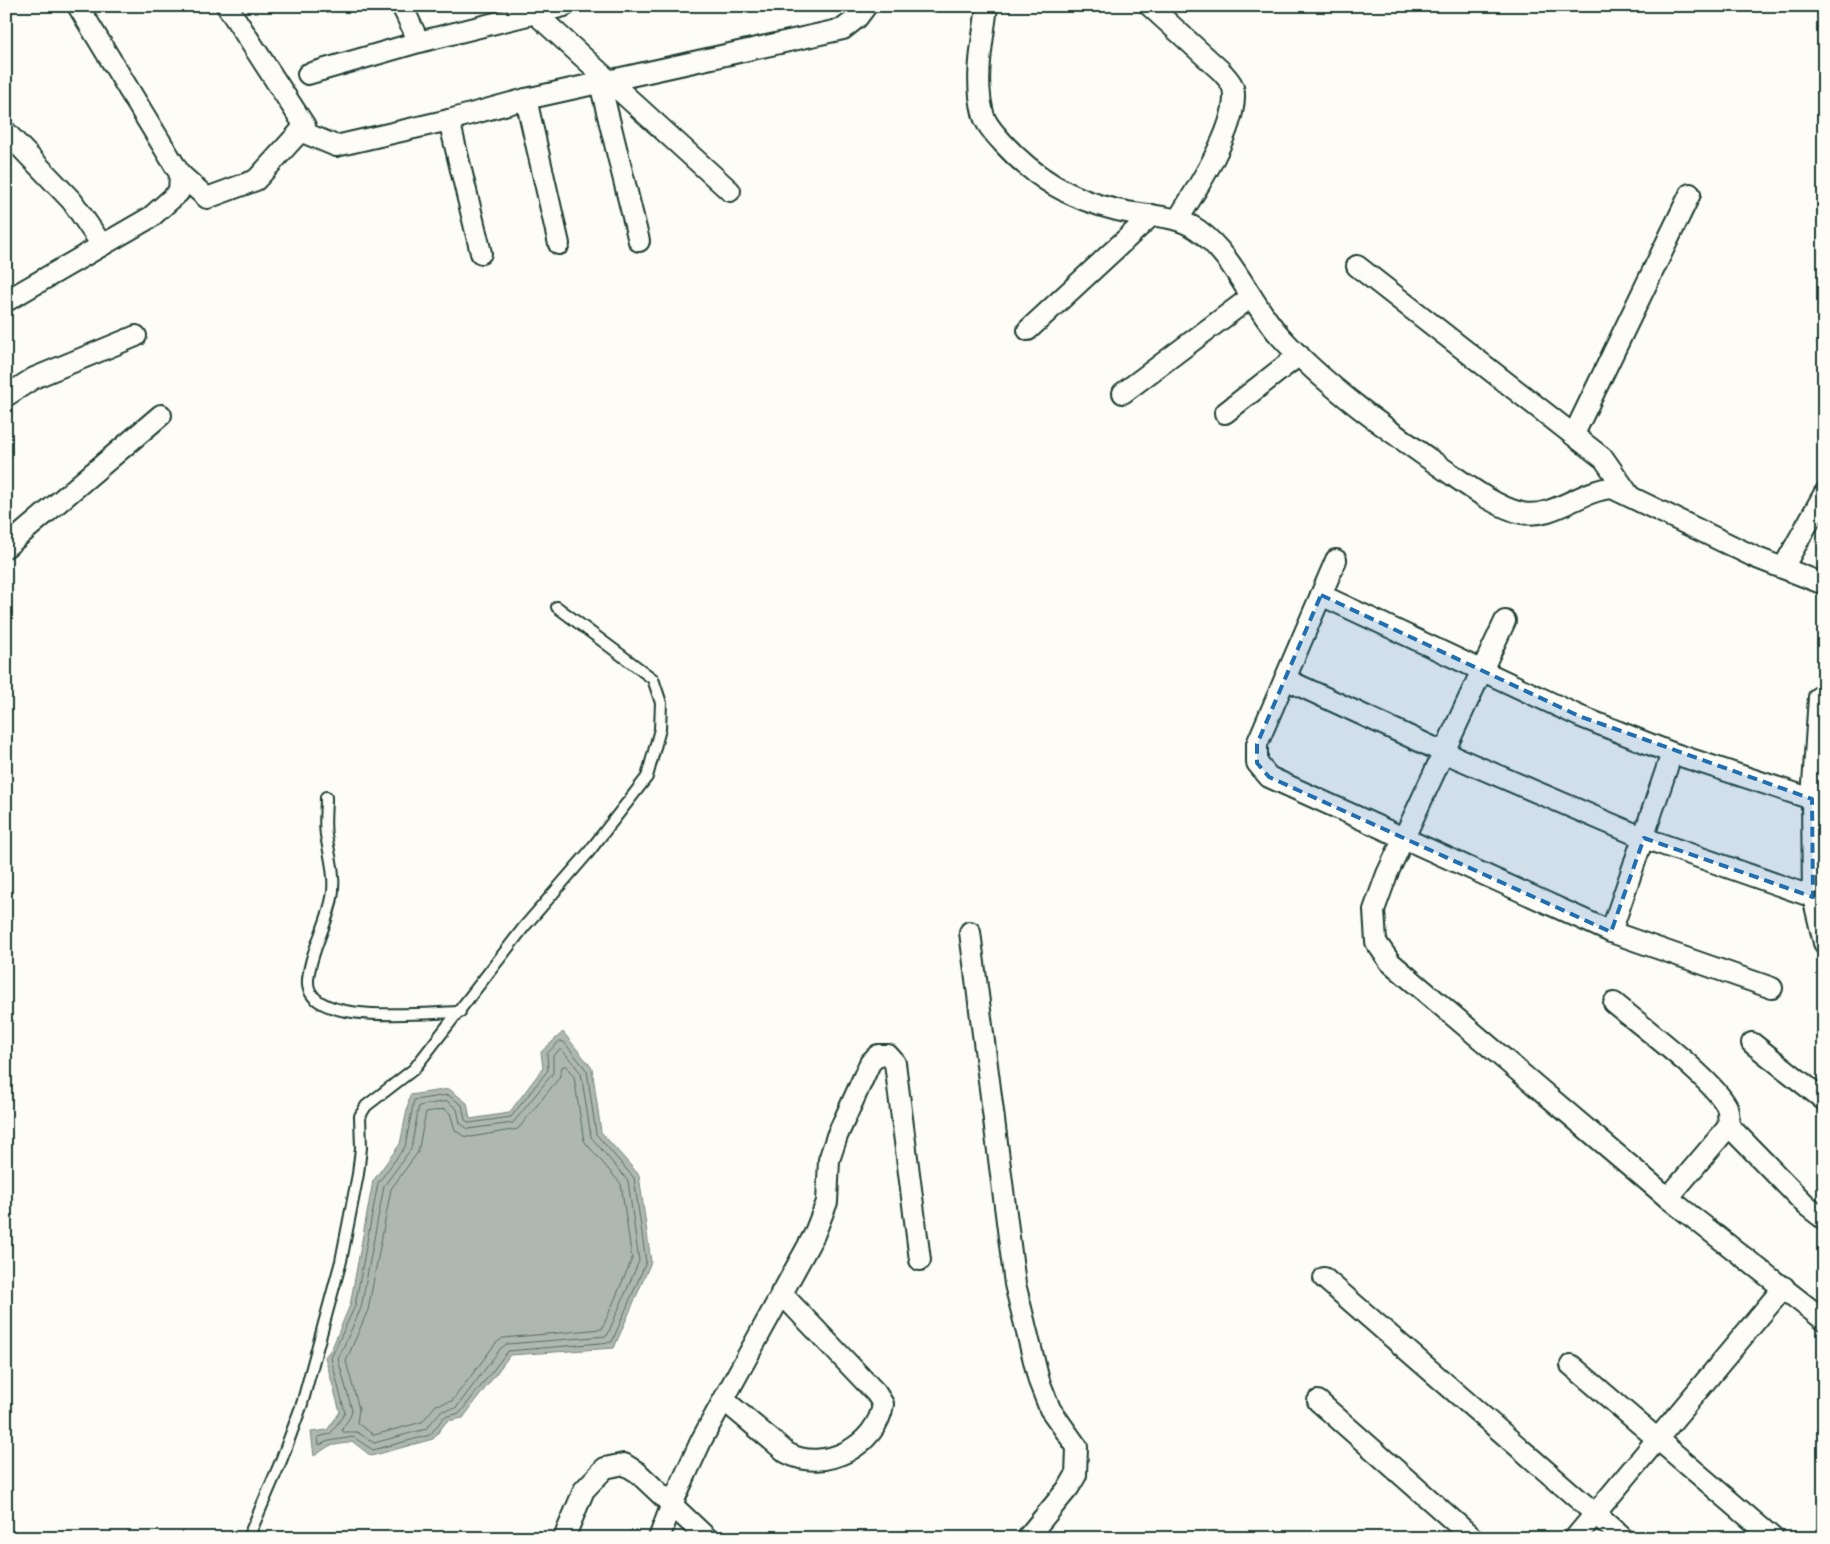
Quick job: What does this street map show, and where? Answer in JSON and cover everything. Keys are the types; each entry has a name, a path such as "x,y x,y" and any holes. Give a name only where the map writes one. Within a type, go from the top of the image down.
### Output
{"street":[{"path":"78,6 180,174 207,198 256,180 305,126 227,6"},
{"path":"402,6 419,42"},
{"path":"308,74 531,10 564,6"},
{"path":"300,131 336,146 449,120 526,99 843,29 857,18 866,6"},
{"path":"987,6 979,89 983,116 995,133 1034,174 1064,191 1098,205 1120,211 1178,219 1198,230 1219,248 1251,297 1280,336 1299,355 1348,398 1408,444 1473,489 1521,513 1544,511 1597,489 1612,488 1757,558 1824,584"},
{"path":"1150,6 1231,82 1234,94 1232,115 1224,134 1197,190 1178,219"},
{"path":"531,10 605,82 730,191"},
{"path":"605,82 640,240"},
{"path":"526,99 559,244"},
{"path":"449,120 481,253"},
{"path":"6,132 72,201 102,245"},
{"path":"6,301 151,217 179,192 180,174"},
{"path":"1574,434 1690,194"},
{"path":"1028,330 1152,215"},
{"path":"1357,266 1604,459 1629,495"},
{"path":"1123,393 1251,297"},
{"path":"6,396 34,378 136,336"},
{"path":"1225,413 1299,355"},
{"path":"6,547 161,415"},
{"path":"1783,568 1824,494"},
{"path":"1336,560 1257,744 1257,763 1269,777 1403,837 1505,886 1611,932 1772,988"},
{"path":"1321,595 1579,716 1672,753 1812,799"},
{"path":"1505,621 1403,837 1374,910 1376,942 1390,962 1668,1198 1824,1320"},
{"path":"1285,679 1443,752 1644,838 1813,897"},
{"path":"1819,697 1812,799 1813,897 1824,943"},
{"path":"1611,932 1672,753"},
{"path":"970,932 1015,1284 1039,1381 1050,1409 1077,1446 1076,1475 1069,1488 1027,1538"},
{"path":"1614,1003 1702,1078 1720,1097 1728,1109 1729,1126 1806,1205 1824,1219"},
{"path":"1752,1043 1824,1100"},
{"path":"659,1538 672,1504 702,1439 814,1235 827,1202 829,1160 837,1136 870,1063 878,1055 888,1055 895,1063 920,1260"},
{"path":"1668,1198 1729,1126"},
{"path":"1324,1278 1623,1538"},
{"path":"1575,1538 1784,1287"},
{"path":"724,1400 787,1453 798,1459 817,1461 836,1457 860,1443 882,1417 884,1404 876,1393 781,1292"},
{"path":"1571,1365 1773,1538"},
{"path":"1318,1401 1472,1538"},
{"path":"564,1538 584,1490 605,1468 624,1464 638,1472 707,1538"}],"lane":[{"path":"248,1538 281,1461 302,1404 340,1261 358,1174 361,1148 360,1116 366,1106 414,1069 524,927 588,853 647,777 660,729 661,703 653,679 557,607"},
{"path":"326,798 326,834 334,870 333,893 311,962 308,980 309,990 317,1002 356,1014 460,1012"}],"highlighted area":[{"path":"1321,595 1579,716 1812,799 1813,897 1644,838 1611,932 1269,777 1257,763 1257,744"}],"water":[{"path":"563,1032 592,1068 601,1132 639,1175 651,1262 614,1348 510,1355 463,1418 447,1421 433,1439 371,1456 353,1442 329,1446 314,1456 311,1432 327,1430 340,1412 325,1357 332,1348 350,1305 373,1181 400,1144 410,1095 449,1089 467,1103 470,1119 509,1113 543,1068 541,1052"}]}
